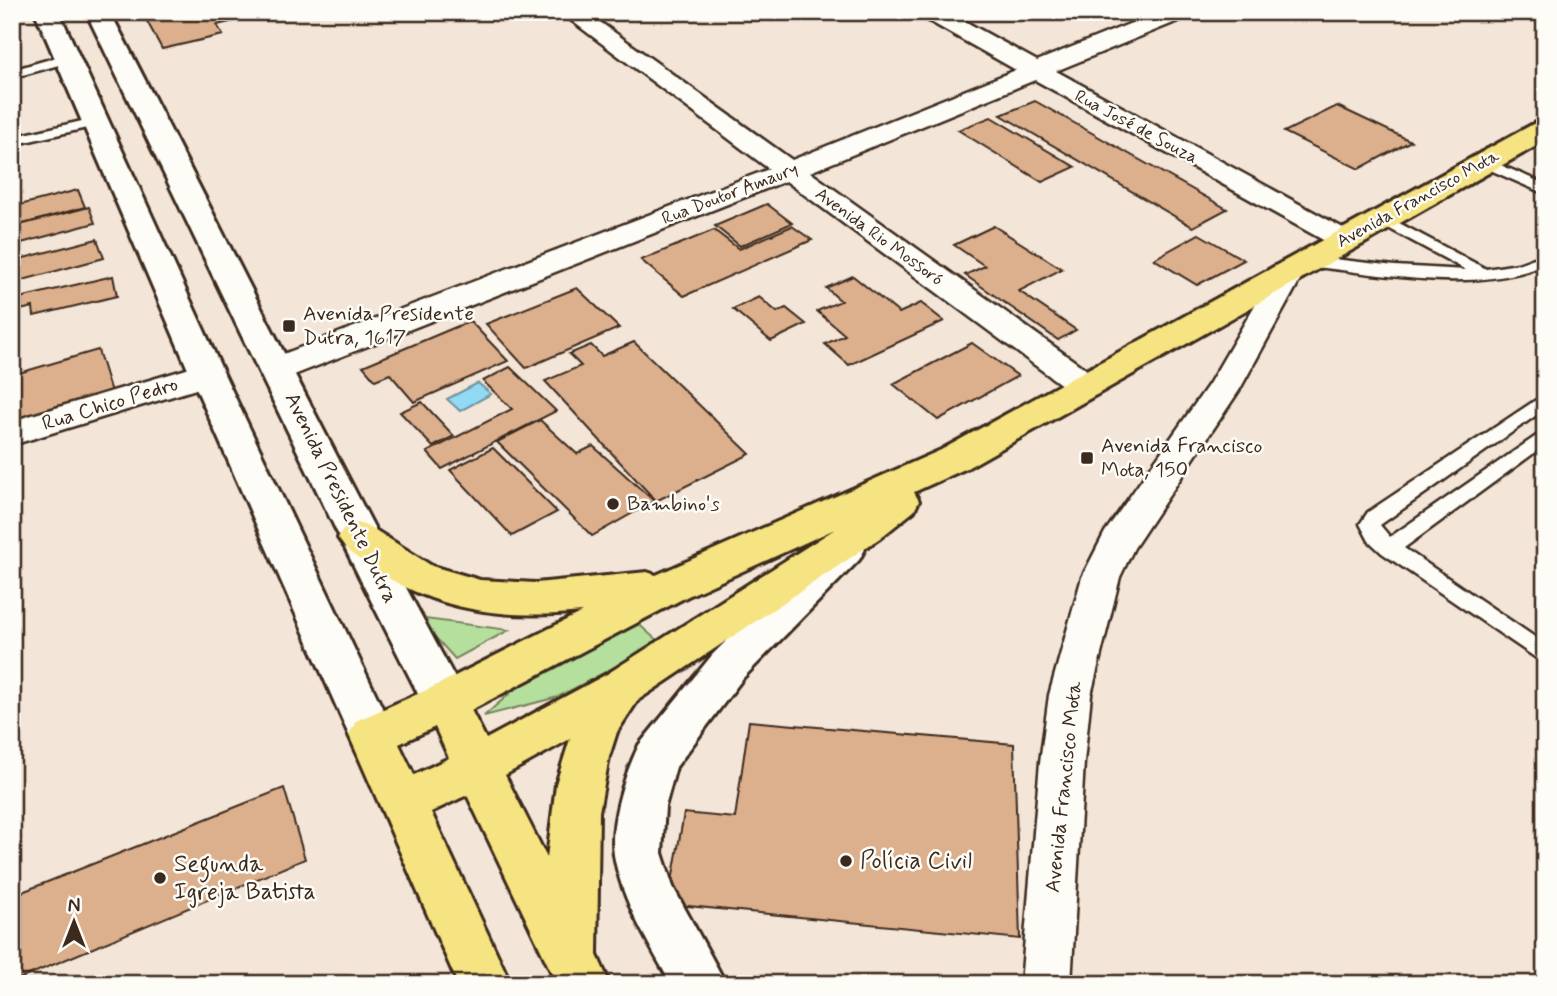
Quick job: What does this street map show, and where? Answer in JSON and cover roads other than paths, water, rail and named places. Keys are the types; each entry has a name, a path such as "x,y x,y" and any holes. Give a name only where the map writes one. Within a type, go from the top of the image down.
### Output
{"main road":[{"path":"47,12 207,374 485,984"},
{"name":"Avenida Presidente Dutra","path":"98,12 277,369 358,538 445,702 579,974"},
{"path":"90,109 133,85"},
{"name":"Avenida Francisco Mota","path":"954,459 1545,129"},
{"path":"372,735 445,702 673,585 954,459"},
{"path":"403,803 477,767 623,687 866,528 954,459"},
{"path":"700,984 651,896 638,853 641,807 655,759 728,666 866,528"},
{"path":"358,538 426,581 463,593 507,598 561,599 673,585"},
{"path":"579,974 570,859 583,766 595,729 623,687"}],"street":[{"name":"Avenida Rio Mossoró","path":"571,12 1086,386"},
{"name":"Rua José de Souza","path":"930,12 1344,240"},
{"name":"Rua Doutor Amaury","path":"277,369 788,171 1180,12"},
{"name":"Avenida Francisco Mota","path":"1046,984 1062,762 1070,695 1101,577 1118,542 1223,389 1299,265"},
{"name":"Rua Chico Pedro","path":"12,433 207,374"}],"lane":[{"path":"12,74 68,58"},
{"path":"12,141 90,109"},
{"path":"1485,162 1545,190"},
{"path":"1382,219 1484,274"},
{"path":"1299,265 1484,274 1506,273 1544,260"},
{"path":"1545,400 1371,520 1371,528 1376,536 1389,548 1545,655"},
{"path":"1389,548 1545,436"}],"water":[{"path":"478,383 491,394 460,411 447,399"}],"place":[{"name":"Avenida Presidente Dutra, 1617","path":"289,326"},
{"name":"Avenida Francisco Mota, 150","path":"1087,458"},
{"name":"Bambino's","path":"613,504"},
{"name":"Polícia Civil","path":"846,861"},
{"name":"Segunda Igreja Batista","path":"160,878"}]}
